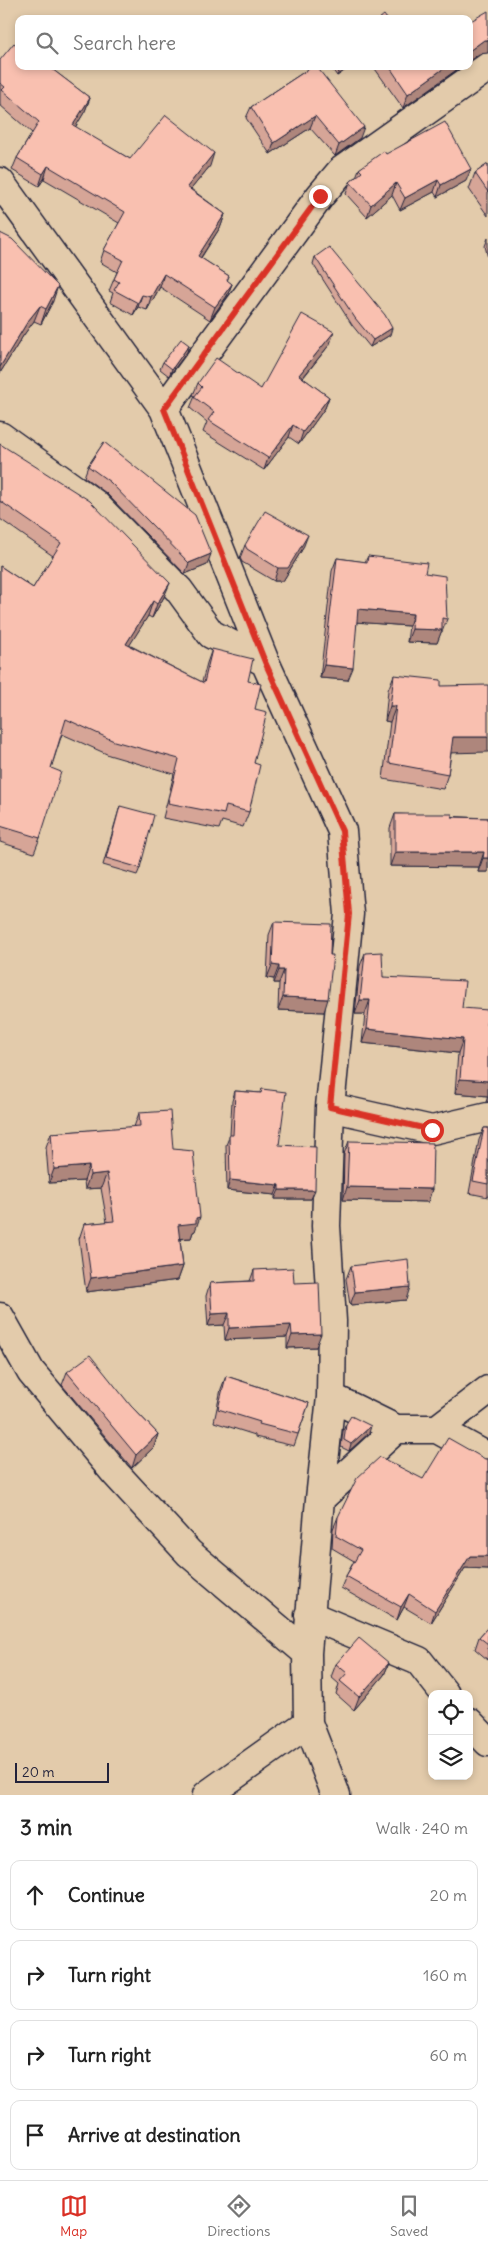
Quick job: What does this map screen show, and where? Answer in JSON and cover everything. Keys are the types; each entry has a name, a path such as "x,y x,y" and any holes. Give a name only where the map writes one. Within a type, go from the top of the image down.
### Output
{"street":[{"path":"164,409 320,196 341,171 488,67"},
{"path":"0,182 164,409 265,662 342,831 349,914 330,1107 326,1226 332,1321 332,1397 320,1499 307,1653 308,1724 336,1795"},
{"path":"0,436 95,504 179,590 211,634 265,662"},
{"path":"330,1107 432,1130 488,1117"},
{"path":"0,1316 31,1372 116,1474 189,1553 307,1653"},
{"path":"437,1429 488,1390"},
{"path":"332,1397 396,1429 437,1429 488,1458"},
{"path":"320,1499 396,1429"},
{"path":"309,1616 419,1662 443,1690"},
{"path":"207,1795 308,1724"},
{"path":"473,1726 488,1742"}],"building":[{"path":"488,11 488,40 484,40 473,48 473,20"},
{"path":"14,43 15,70 53,70 90,98 73,125 130,159 166,115 214,153 187,187 225,214 198,256 229,276 227,280 232,284 215,307 164,274 151,297 142,295 138,303 114,290 119,282 114,279 123,260 104,250 125,212 48,166 43,174 17,158 39,122 2,90 5,87 0,83 0,60"},
{"path":"307,70 319,70 364,127 339,145 315,116 274,143 251,107"},
{"path":"392,70 441,70 408,94"},
{"path":"445,122 471,169 441,185 438,180 405,198 396,183 371,205 350,182 362,172 359,169 384,151 386,154"},
{"path":"488,164 488,192 475,173"},
{"path":"0,233 12,239 58,286 46,309 40,306 28,321 0,367"},
{"path":"329,247 385,315 392,328 373,340 355,318 315,257"},
{"path":"302,314 334,332 299,375 329,397 303,432 293,425 268,458 208,420 214,412 194,397 202,387 198,383 216,358 261,389"},
{"path":"181,339 189,345 172,369 163,362"},
{"path":"104,442 195,515 211,554 189,563 110,482 88,466"},
{"path":"0,444 90,501 170,583 157,604 153,601 126,644 204,683 212,649 253,659 248,681 261,684 255,709 267,712 254,763 260,765 249,812 226,806 224,814 168,803 179,759 114,741 66,719 51,768 61,772 40,838 0,826 0,566 33,588 61,543 0,501"},
{"path":"265,511 308,535 288,568 278,568 247,549 245,545"},
{"path":"368,556 427,563 425,573 445,576 447,619 442,618 442,630 412,629 413,614 358,609 353,668 324,665 337,558 367,562"},
{"path":"394,675 441,680 441,686 488,685 488,737 453,737 448,774 389,763 396,706 390,706"},
{"path":"120,806 154,815 140,868 106,858"},
{"path":"395,814 452,814 452,817 488,818 488,858 483,858 484,852 395,852"},
{"path":"274,922 331,924 330,955 333,955 328,999 283,997 284,970 279,970 279,966 272,965"},
{"path":"382,952 383,977 465,981 462,1008 488,1010 486,1025 488,1025 488,1081 460,1079 463,1039 367,1029 370,1000 360,1000 365,953"},
{"path":"262,1089 286,1092 279,1145 316,1147 315,1190 279,1190 279,1185 230,1180 229,1135 233,1135 235,1091 261,1093"},
{"path":"170,1111 173,1149 193,1151 200,1217 196,1218 196,1223 178,1225 183,1266 91,1278 84,1224 114,1221 107,1173 90,1175 89,1166 54,1169 51,1133 140,1126 139,1113"},
{"path":"484,1128 488,1128 488,1184 473,1181"},
{"path":"349,1141 433,1143 432,1189 347,1187"},
{"path":"408,1259 410,1287 355,1292 351,1266"},
{"path":"293,1268 294,1283 319,1282 321,1334 292,1335 291,1325 229,1328 229,1313 212,1314 210,1283 254,1281 254,1270"},
{"path":"90,1355 131,1406 158,1434 136,1455 67,1372"},
{"path":"226,1376 309,1403 298,1434 259,1424 260,1422 218,1409"},
{"path":"351,1416 371,1426 351,1444 344,1440 346,1424"},
{"path":"448,1438 488,1459 488,1556 470,1556 435,1611 409,1594 401,1607 346,1576 361,1550 336,1536 338,1517 357,1478 380,1457 423,1479"},
{"path":"488,1627 488,1644 479,1637"},
{"path":"359,1638 389,1663 359,1697 340,1681 347,1673 336,1664"}],"route":[{"path":"320,196 164,409 265,662 342,831 349,914 330,1107 432,1130"}]}
